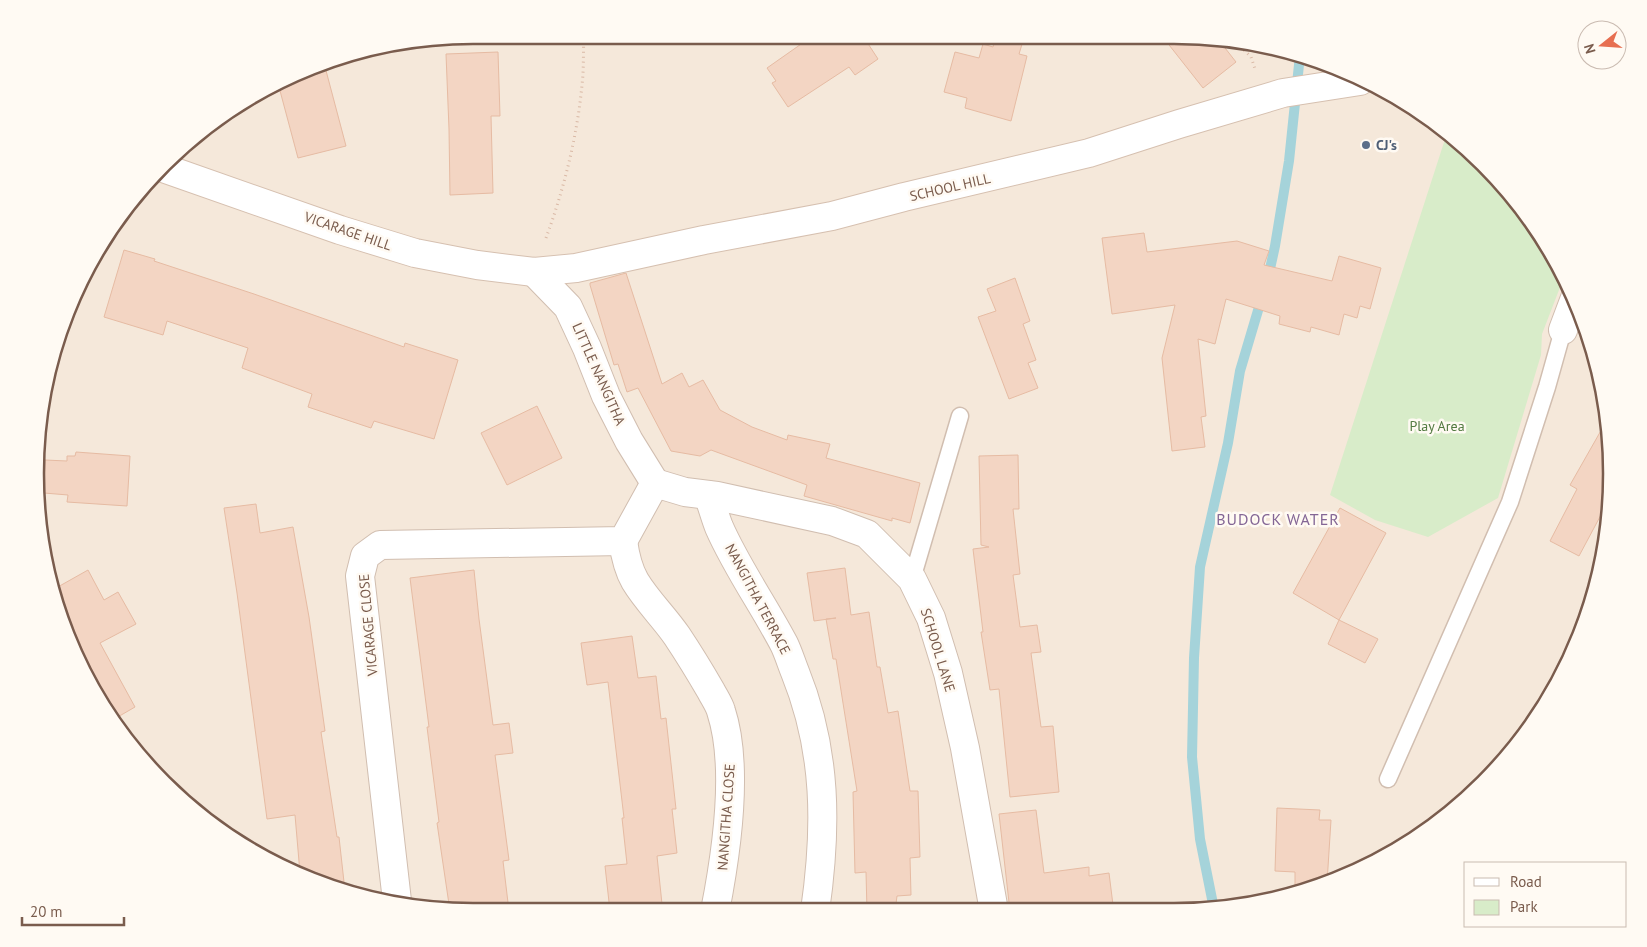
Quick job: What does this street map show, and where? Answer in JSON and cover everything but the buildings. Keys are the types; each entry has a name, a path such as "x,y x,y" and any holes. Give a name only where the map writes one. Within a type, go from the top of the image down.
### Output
{"street":[{"name":"SCHOOL HILL","path":"534,272 576,268 704,240 795,224 876,206 1089,153 1179,124 1296,90 1351,82"},
{"name":"VICARAGE HILL","path":"170,170 340,230 416,253 477,265 534,272"},
{"name":"LITTLE NANGITHA","path":"534,272 568,307 606,396 629,441 655,483"},
{"path":"1563,330 1571,309"},
{"name":"SCHOOL LANE","path":"655,483 685,492 708,495 832,521 867,534 912,579 931,618 948,673 973,786 993,903"},
{"path":"623,542 655,483"},
{"name":"NANGITHA TERRACE","path":"708,495 719,526 738,564 784,645 807,700 822,782 820,875 816,903"},
{"name":"NANGITHA CLOSE","path":"623,542 626,560 635,581 670,625 696,665 721,710 732,720 727,735 730,764 728,821 721,903"},
{"name":"VICARAGE CLOSE","path":"396,896 360,576 365,556 380,545 623,542"}],"lane":[{"path":"1388,779 1510,502 1563,330"},
{"path":"912,579 960,416"}],"path":[{"path":"534,272 566,176 576,130 582,84 584,44"}],"shaded area":[{"path":"474,44 1202,45 1230,47 1285,58 1338,76 1388,101 1412,116 1457,150 1497,190 1514,212 1531,235 1559,283 1571,309 1589,362 1600,417 1602,445 1603,474 1600,530 1589,585 1580,612 1571,638 1546,688 1531,712 1497,757 1457,797 1412,831 1364,859 1338,871 1285,889 1230,900 1174,903 445,902 417,900 362,889 309,871 259,846 235,831 190,797 150,757 116,712 101,688 76,638 58,585 47,530 44,474 45,445 47,417 52,390 58,362 76,309 101,259 116,235 150,190 190,150 235,116 259,101 309,76 362,58 417,47"}],"green space":[{"name":"Play Area","path":"1445,140 1457,150 1497,190 1531,235 1560,286 1542,334 1541,355 1498,498 1428,537 1375,520 1330,495"}],"waterway":[{"path":"1268,278 1289,161 1299,63"},
{"path":"1212,901 1200,839 1192,757 1194,658 1200,567 1228,443 1240,371 1262,297"}],"place":[{"name":"CJ's","path":"1366,145"}],"district":[{"name":"BUDOCK WATER","path":"1278,519"}]}
